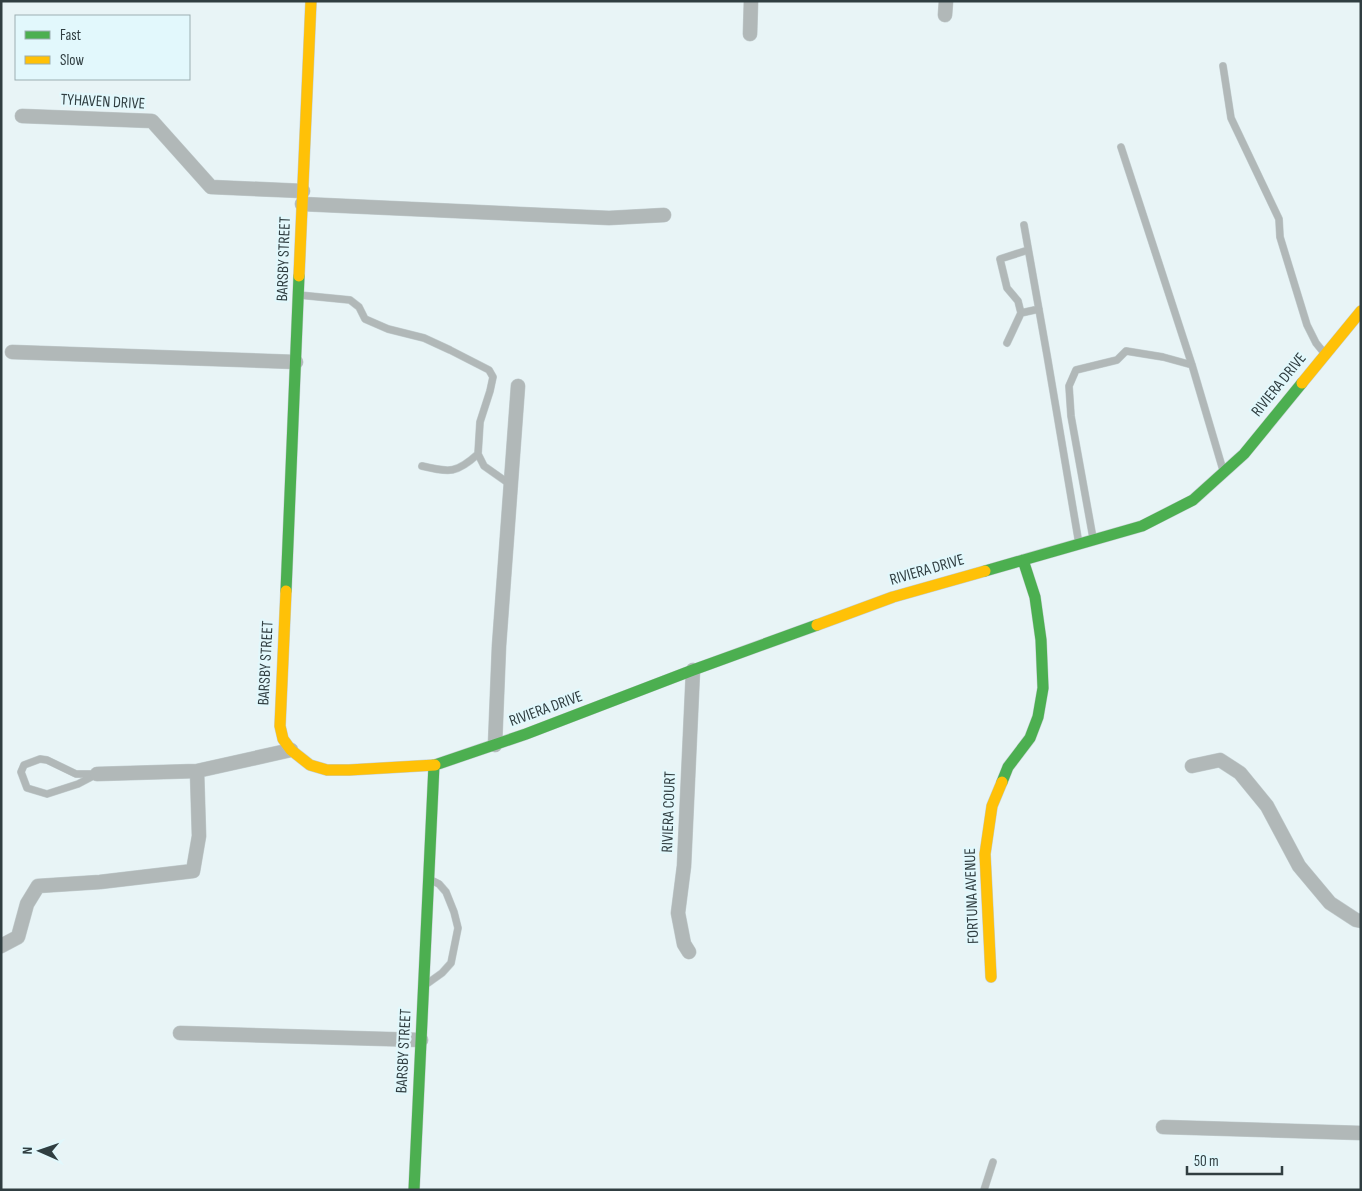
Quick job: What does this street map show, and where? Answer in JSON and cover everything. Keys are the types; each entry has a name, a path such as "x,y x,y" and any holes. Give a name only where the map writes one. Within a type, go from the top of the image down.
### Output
{"street":[{"name":"BARSBY STREET","path":"311,1 280,726 283,739 291,750 310,765 327,770 434,765 414,1190"},
{"path":"750,34 751,1"},
{"path":"945,16 946,1"},
{"name":"TYHAVEN DRIVE","path":"22,116 152,121 211,187 303,197 609,218 664,215"},
{"name":"RIVIERA DRIVE","path":"434,765 495,745 893,596 1142,526 1193,500 1244,454 1361,311"},
{"path":"12,352 296,362"},
{"path":"495,745 499,646 518,386"},
{"name":"FORTUNA AVENUE","path":"991,977 984,854 992,806 1008,767 1030,738 1038,717 1043,688 1041,640 1034,597 1023,560"},
{"name":"RIVIERA COURT","path":"689,952 684,944 678,913 684,866 693,670"},
{"path":"97,774 197,771 291,750"},
{"path":"1192,766 1220,760 1240,773 1268,806 1299,866 1330,903 1361,922"},
{"path":"1,946 18,937 27,904 38,886 100,882 193,871 199,836 197,771"},
{"path":"180,1033 421,1040"},
{"path":"1163,1127 1361,1133"}],"lane":[{"path":"1223,66 1231,118 1279,219 1280,237 1307,326 1316,343 1325,354"},
{"path":"1121,147 1192,365 1224,473"},
{"path":"1024,225 1079,544"},
{"path":"1007,343 1021,313 1018,301 1007,288 1000,259 1028,250"},
{"path":"298,295 350,300 359,307 365,320 388,330 424,338 489,370 493,377 480,422 478,454 484,466 511,486"},
{"path":"1021,313 1038,309"},
{"path":"1094,540 1071,416 1069,386 1076,370 1117,360 1126,351 1163,357 1192,365"},
{"path":"422,466 442,471 456,470 467,464 478,454"},
{"path":"40,759 47,760 76,774 97,774 78,784 47,794 27,788 21,772 24,765 40,759"},
{"path":"423,986 442,973 451,963 458,928 446,892 439,884 428,878"},
{"path":"984,1190 993,1162"}],"traffic: fast":[{"path":"286,591 299,276"},
{"path":"985,571 1142,526 1193,500 1244,454 1302,383"},
{"path":"1002,782 1008,767 1030,738 1038,717 1043,688 1041,640 1035,597 1023,560"},
{"path":"435,765 526,734 817,625"},
{"path":"414,1190 434,765"}],"traffic: slow":[{"path":"299,276 311,1"},
{"path":"1302,383 1361,311"},
{"path":"817,625 893,597 985,571"},
{"path":"286,591 280,726 283,739 291,750 310,765 327,770 435,765"},
{"path":"991,977 985,854 992,806 1002,782"}]}
